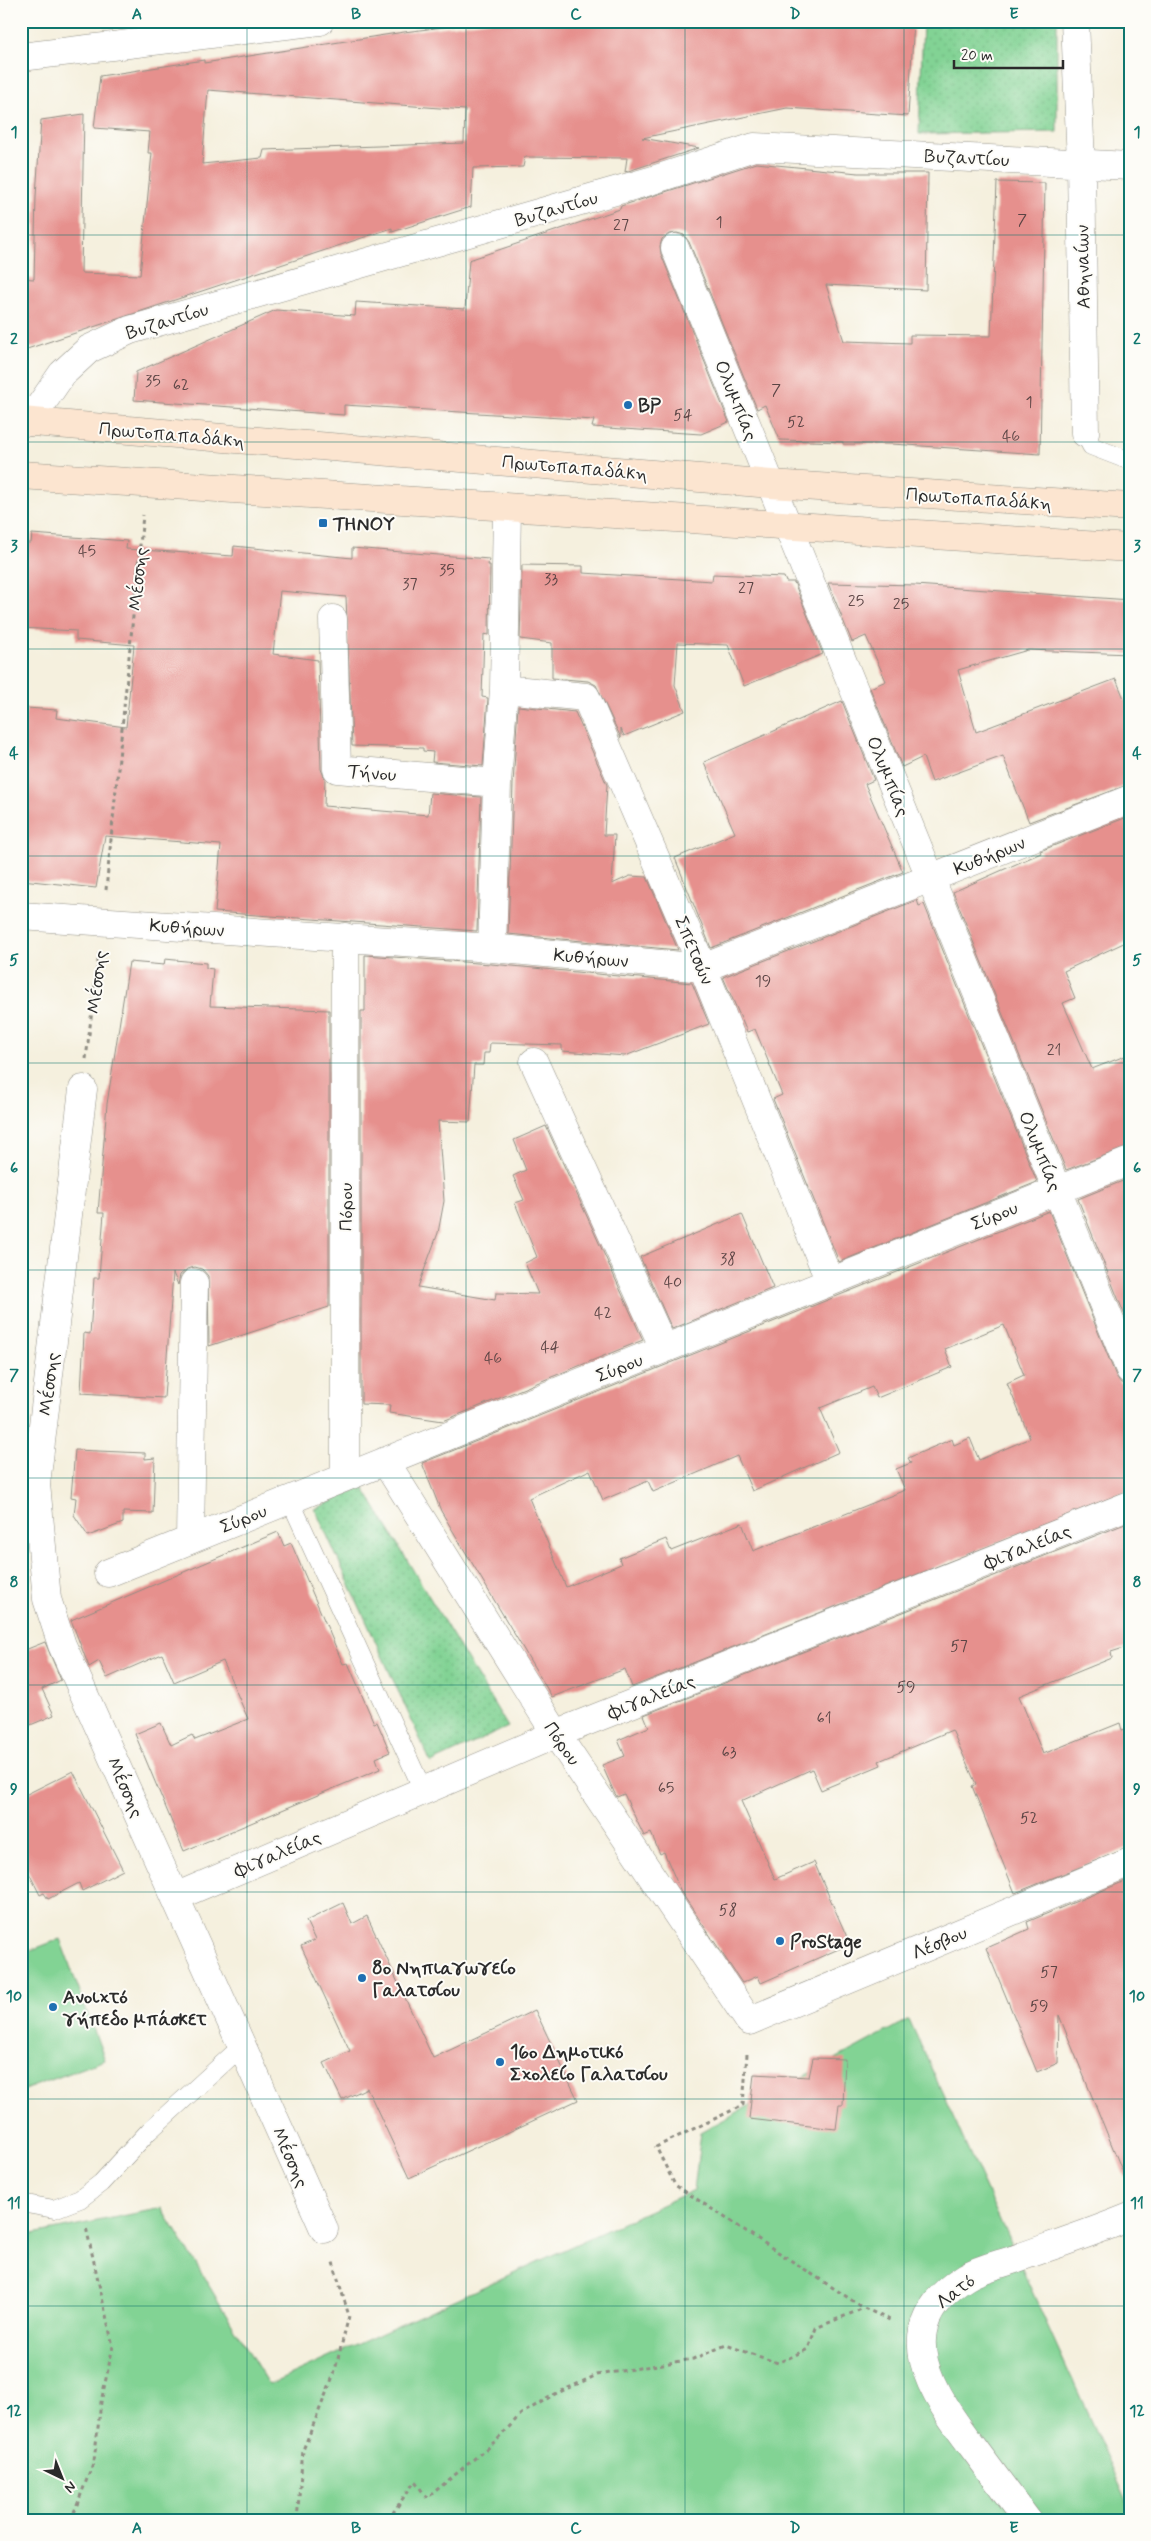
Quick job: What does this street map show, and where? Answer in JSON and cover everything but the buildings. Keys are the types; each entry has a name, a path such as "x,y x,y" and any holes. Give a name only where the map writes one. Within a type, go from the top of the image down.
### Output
{"main road":[{"name":"Πρωτοπαπαδάκη","path":"25,422 771,484 1130,507"},
{"path":"21,475 146,485 1130,548"}],"street":[{"path":"21,57 320,21"},
{"name":"Αθηναίων","path":"1075,21 1081,163 1085,433"},
{"name":"Βυζαντίου","path":"25,422 62,374 89,349 130,330 641,183 754,147 1130,166"},
{"name":"Ολυμπίας","path":"675,248 1130,1370"},
{"path":"492,948 497,783 504,689 507,508"},
{"name":"Τήνου","path":"334,619 337,769 497,783"},
{"name":"Σπετσών","path":"504,689 586,697 703,968 830,1282"},
{"name":"Κυθήρων","path":"21,916 492,948 703,968 1130,799"},
{"name":"Πόρου","path":"345,937 345,1478"},
{"path":"534,1062 664,1348"},
{"name":"Μέσσης","path":"83,1088 36,1484 47,1599 62,1645 324,2229"},
{"name":"Σύρου","path":"108,1573 1130,1161"},
{"path":"190,1540 194,1283"},
{"name":"Πόρου","path":"385,1461 556,1734 749,2021"},
{"name":"Φιγαλείας","path":"175,1896 556,1734 1130,1505"},
{"name":"Λέσβου","path":"749,2021 1130,1862"},
{"name":"Λατό","path":"1027,2520 950,2418 932,2387 922,2359 922,2334 928,2314 944,2295 967,2276 1128,2224"}],"lane":[{"path":"1085,433 1091,446 1130,461"},
{"path":"290,1500 423,1790"},
{"path":"21,2203 54,2209 80,2199 101,2183 148,2131 242,2046"}],"path":[{"name":"Μέσσης","path":"83,1088 103,922 146,485"},
{"path":"749,2021 744,2105 656,2147 675,2186 864,2308 922,2334"},
{"path":"71,2520 94,2461 101,2402 113,2346 80,2199"},
{"path":"297,2520 303,2450 334,2374 349,2316 324,2229"},
{"path":"388,2520 415,2481 427,2498 498,2439 521,2414 563,2390 597,2375 693,2359 726,2345 778,2363 808,2350 816,2328 864,2308"}],"green space":[{"path":"923,21 1057,21 1057,132 919,134"},
{"path":"363,1487 508,1727 431,1763 315,1509"},
{"name":"Ανοιχτό γήπεδο μπάσκετ","path":"60,1939 105,2060 21,2091 21,1954"},
{"path":"909,2019 1130,2508 1130,2520 21,2520 21,2233 28,2235 162,2208 269,2385 694,2190 701,2132"}],"place":[{"name":"BP","path":"628,405"},
{"name":"ΤΗΝΟΥ","path":"323,523"},
{"name":"ProStage","path":"780,1941"},
{"name":"8ο Νηπιαγωγείο Γαλατσίου","path":"362,1978"},
{"name":"Ανοιχτό γήπεδο μπάσκετ","path":"53,2007"},
{"name":"16ο Δημοτικό Σχολείο Γαλατσίου","path":"500,2062"}]}
